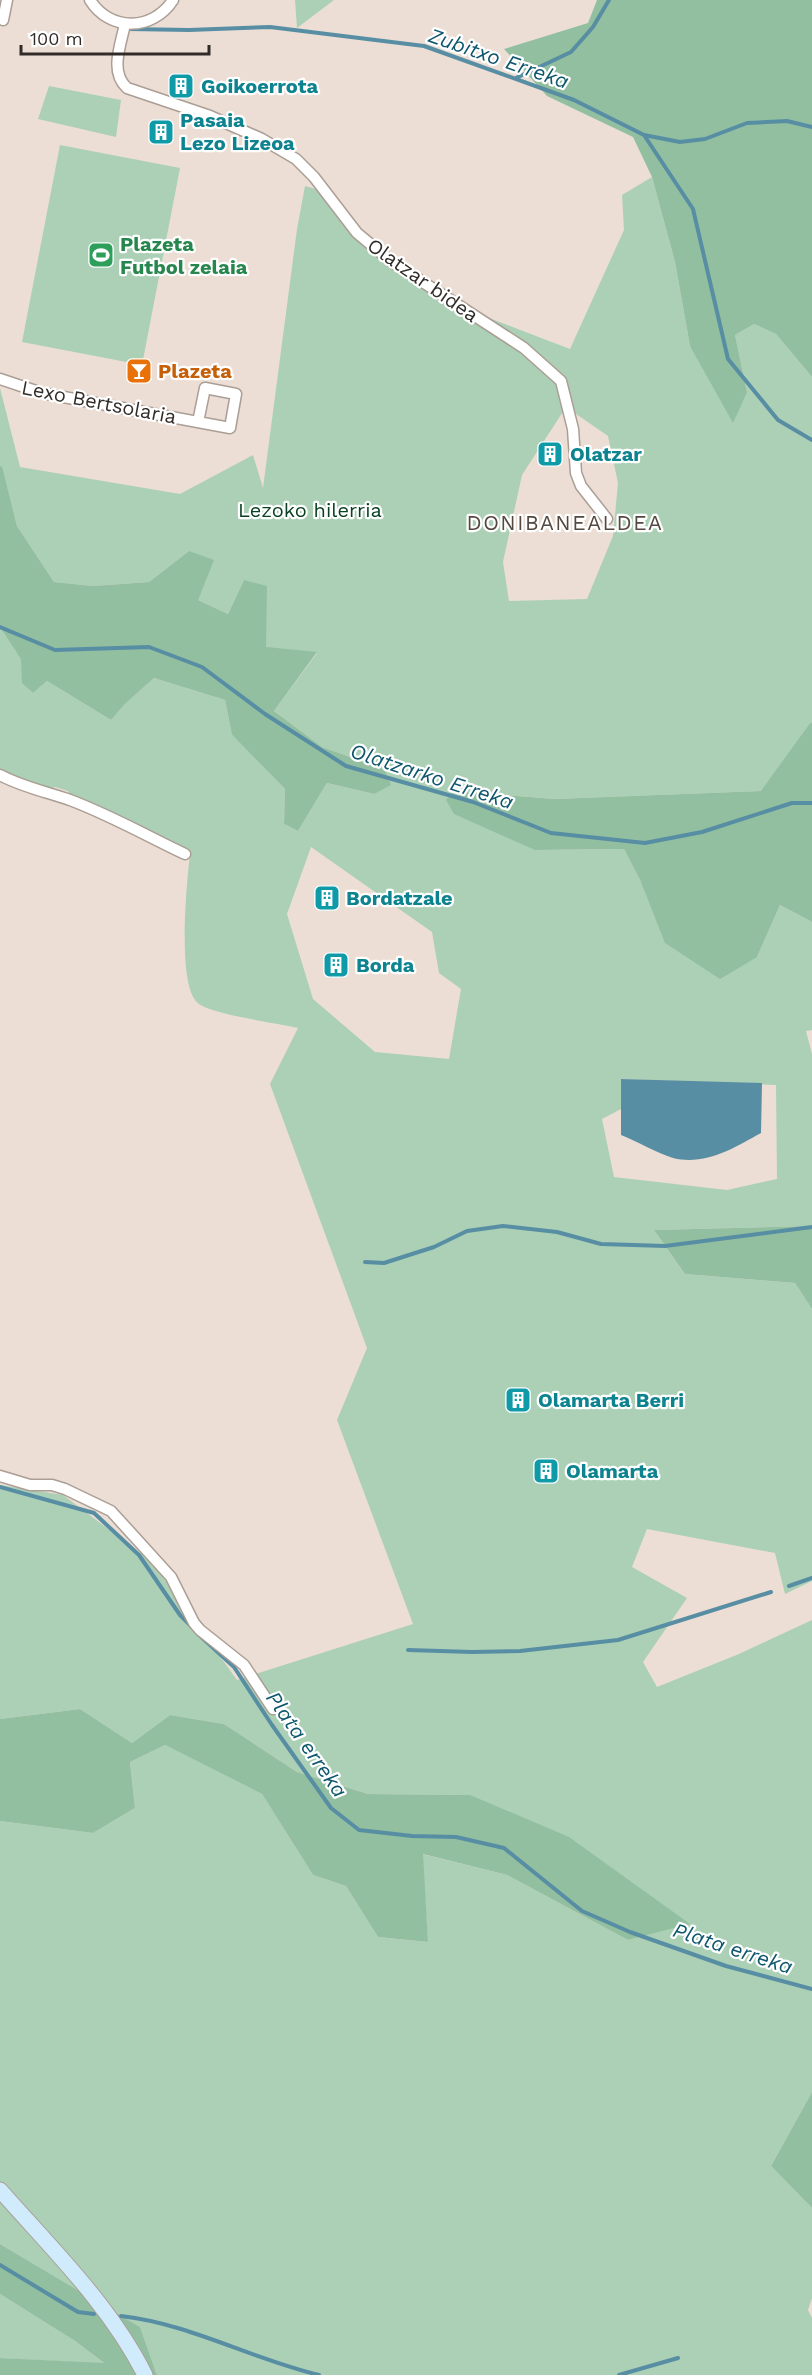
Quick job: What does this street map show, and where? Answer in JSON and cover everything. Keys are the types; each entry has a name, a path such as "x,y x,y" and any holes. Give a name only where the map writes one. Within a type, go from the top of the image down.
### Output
{"main road":[{"path":"0,2190 104,2310 134,2352 146,2375"}],"street":[{"path":"3,20 7,0"},
{"path":"90,0 103,14 125,24 137,24 154,19 168,8 173,0"},
{"name":"Olatzar bidea","path":"125,24 117,71 120,81 128,88 210,116 262,138 296,159 314,177 357,233 392,262 524,348 561,381 573,429 576,473 581,486 608,519"},
{"name":"Lexo Bertsolaria","path":"0,379 42,393 230,428 236,394 205,388 198,422"},
{"path":"0,775 27,788 70,800 99,812 185,854"},
{"path":"0,1476 30,1485 52,1485 65,1489 111,1511 171,1577 194,1623 244,1665 273,1709"}],"green space":[{"path":"295,0 334,0 297,28"},
{"path":"597,0 812,0 812,377 776,334 754,324 735,335 747,392 733,423 690,346 675,262 652,177 633,137 547,96 504,49 588,23"},
{"path":"49,86 121,100 116,137 38,119"},
{"name":"Plazeta Futbol zelaia","path":"60,145 180,168 142,365 22,342"},
{"name":"Lezoko hilerria","path":"652,177 675,262 690,346 747,392 735,335 754,324 776,334 812,377 812,723 762,791 554,799 454,791 535,850 624,849 641,882 757,957 780,905 812,922 812,1030 806,1031 812,1054 812,1226 654,1230 685,1274 795,1283 812,1309 812,1581 785,1594 775,1553 647,1529 632,1567 687,1598 643,1662 657,1687 739,1654 812,1620 812,2092 771,2166 812,2208 812,2298 808,2310 812,2318 812,2375 157,2375 140,2327 0,2244 0,1821 93,1833 135,1808 130,1762 165,1745 262,1794 313,1875 346,1886 378,1937 428,1942 422,1854 507,1875 628,1940 689,1924 470,1795 368,1794 297,1772 224,1724 170,1715 132,1743 80,1709 0,1719 0,1485 63,1495 152,1562 237,1680 413,1624 337,1420 367,1348 270,1084 298,1028 218,1012 199,1004 192,994 187,978 185,957 190,854 70,797 68,791 55,787 48,790 26,786 0,770 0,627 22,659 22,682 33,693 47,681 111,720 154,678 225,700 232,735 285,789 284,824 298,831 327,783 374,794 384,769 322,747 274,711 317,653 266,648 244,580 228,614 198,600 189,551 149,582 93,586 54,582 17,526 2,467 0,467 0,388 20,467 180,494 253,455 263,488 297,229 305,186 319,190 358,230 460,307 570,349 624,230 622,195","holes":["566,407 608,436 618,483 613,536 587,599 509,601 503,562 522,475","311,847 432,932 439,973 461,989 449,1059 375,1052 313,999 287,914","622,1079 776,1085 777,1179 727,1190 614,1177 602,1119 621,1109"]},
{"path":"2,466 17,526 54,582 93,586 149,582 189,551 214,560 198,600 228,614 244,580 267,586 266,647 317,652 274,711 322,747 384,769 391,785 374,794 327,783 298,831 284,824 285,789 232,735 225,700 154,678 111,720 47,681 33,693 22,683 21,659 0,627 0,467"},
{"path":"812,723 812,922 780,905 757,957 720,979 665,943 641,882 624,849 535,850 454,814 446,800 454,791 554,799 761,791"},
{"path":"812,1226 812,1309 795,1283 685,1274 654,1230"},
{"path":"80,1709 132,1743 170,1715 224,1724 297,1772 368,1794 470,1795 569,1837 690,1924 628,1940 507,1875 423,1854 428,1942 378,1937 346,1886 313,1875 262,1794 165,1745 130,1762 135,1808 93,1833 0,1821 0,1719"},
{"path":"812,2092 812,2208 771,2166"},
{"path":"0,2244 140,2327 157,2375 0,2375 0,2358 104,2363 75,2341 0,2294"},
{"path":"0,2294 75,2341 105,2364 0,2358"}],"water":[{"path":"621,1079 762,1083 761,1133 730,1150 708,1158 685,1160 667,1156 621,1135"}],"waterway":[{"path":"516,78 571,52 593,27 609,0"},
{"name":"Zubitxo Erreka","path":"129,29 189,30 270,27 424,46 574,100 644,135 680,142 705,139 747,123 787,121 812,127"},
{"path":"644,135 693,209 728,359 778,420 812,440"},
{"name":"Olatzarko Erreka","path":"0,627 55,650 149,647 202,667 265,714 346,766 473,802 551,833 645,843 702,832 792,803 812,803"},
{"path":"365,1262 384,1263 434,1247 467,1231 503,1226 557,1232 601,1244 665,1246 812,1227"},
{"name":"Plata erreka","path":"0,1487 94,1513 139,1555 180,1615 191,1626"},
{"path":"789,1586 812,1578"},
{"path":"408,1650 520,1651 618,1640 771,1592"},
{"name":"Plata erreka","path":"198,1634 234,1667 331,1808 359,1830 412,1836 456,1837 504,1848 582,1911 630,1932 726,1966 812,1989"},
{"path":"0,2265 78,2312 94,2314"},
{"path":"121,2316 172,2326 319,2375"},
{"path":"619,2375 678,2358"}],"place":[{"name":"Goikoerrota","path":"181,86"},
{"name":"Pasaia Lezo Lizeoa","path":"161,132"},
{"name":"Plazeta Futbol zelaia","path":"101,255"},
{"name":"Plazeta","path":"139,371"},
{"name":"Olatzar","path":"550,454"},
{"name":"Bordatzale","path":"327,898"},
{"name":"Borda","path":"336,965"},
{"name":"Olamarta Berri","path":"518,1400"},
{"name":"Olamarta","path":"546,1471"}],"district":[{"name":"DONIBANEALDEA","path":"565,522"}]}
